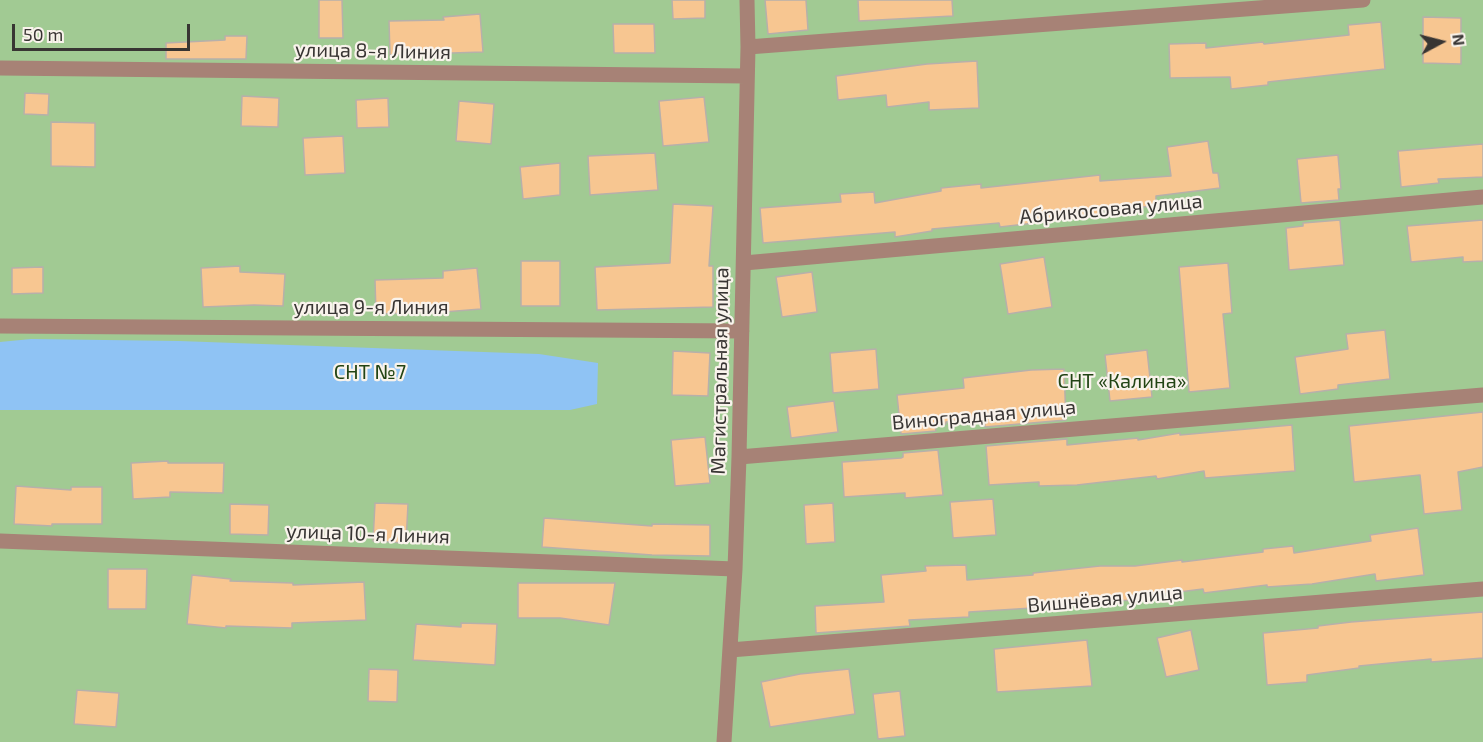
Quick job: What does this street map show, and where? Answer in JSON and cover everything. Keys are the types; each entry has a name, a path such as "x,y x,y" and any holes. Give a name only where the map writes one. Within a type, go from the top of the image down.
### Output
{"street":[{"name":"Магистральная улица","path":"724,742 740,457 747,0"},
{"path":"748,47 1364,0"},
{"name":"улица 8-я Линия","path":"0,68 746,76"},
{"name":"Абрикосовая улица","path":"744,262 1483,197"},
{"name":"улица 9-я Линия","path":"0,326 742,331"},
{"name":"Виноградная улица","path":"740,457 1483,395"},
{"name":"улица 10-я Линия","path":"0,541 735,569"},
{"name":"Вишнёвая улица","path":"730,650 1483,589"}],"green space":[{"path":"0,0 1483,0 1483,742 0,742"}],"water":[{"path":"31,339 179,341 539,354 598,363 597,404 570,410 0,410 0,342"}],"building":[{"path":"319,0 342,0 343,38 319,38"},
{"path":"672,0 705,0 705,18 673,19"},
{"path":"765,0 806,0 808,30 768,34"},
{"path":"858,0 952,0 953,16 859,21"},
{"path":"480,14 483,52 390,55 389,21 444,20 443,17"},
{"path":"1423,17 1461,18 1461,64 1423,63"},
{"path":"1381,22 1385,69 1268,82 1268,85 1231,89 1230,77 1170,78 1169,44 1206,43 1206,48 1263,42 1264,44 1349,35 1348,25"},
{"path":"613,24 654,24 655,53 614,53"},
{"path":"225,36 247,36 246,59 166,59 166,43 225,40"},
{"path":"977,61 979,108 929,110 929,102 887,107 886,95 838,100 836,76 927,64"},
{"path":"25,93 49,94 48,115 24,114"},
{"path":"242,96 279,98 278,127 241,126"},
{"path":"704,97 709,142 663,146 659,101"},
{"path":"388,98 389,127 357,128 356,100"},
{"path":"459,101 494,104 491,144 456,141"},
{"path":"51,122 95,123 95,167 51,166"},
{"path":"343,136 345,173 305,175 303,138"},
{"path":"1208,141 1213,173 1218,173 1220,188 1156,196 1156,206 1103,210 1104,215 1000,227 999,223 932,229 932,231 895,237 895,232 763,243 760,208 841,202 840,194 874,192 875,203 941,191 941,188 981,184 981,188 1100,175 1100,181 1171,176 1167,147"},
{"path":"1483,144 1483,177 1438,179 1439,183 1401,187 1398,151"},
{"path":"655,153 658,190 590,195 588,156"},
{"path":"1338,155 1341,189 1338,189 1339,200 1301,203 1297,159"},
{"path":"560,163 560,195 523,199 520,167"},
{"path":"673,204 713,206 709,266 713,266 713,307 597,310 595,267 670,263"},
{"path":"1340,220 1344,265 1289,270 1286,228 1303,226 1303,223"},
{"path":"1483,220 1483,261 1463,262 1463,257 1411,262 1407,226"},
{"path":"1044,257 1052,307 1008,314 1000,264"},
{"path":"521,261 560,261 560,306 521,306"},
{"path":"1228,263 1232,313 1223,314 1230,388 1189,392 1179,267"},
{"path":"240,266 240,272 285,274 283,306 203,307 201,268"},
{"path":"43,267 43,293 12,294 12,268"},
{"path":"477,268 481,309 376,314 375,280 443,278 443,271"},
{"path":"812,272 817,312 782,317 776,277"},
{"path":"1385,330 1390,379 1338,385 1338,389 1300,394 1295,357 1348,349 1346,334"},
{"path":"876,349 879,389 833,393 830,353"},
{"path":"1147,350 1152,397 1110,401 1105,355"},
{"path":"673,351 710,353 708,396 672,395"},
{"path":"1064,369 1066,420 985,427 984,418 946,422 946,424 935,426 936,431 901,434 897,395 964,388 963,378 1031,370"},
{"path":"834,401 838,432 791,438 787,407"},
{"path":"1483,412 1483,467 1458,472 1462,510 1424,514 1420,475 1354,482 1349,426"},
{"path":"1292,425 1295,471 1205,478 1204,471 1157,479 1156,476 1077,485 1039,486 1039,482 989,485 986,446 1067,439 1067,445 1138,438 1138,440 1180,433 1180,435"},
{"path":"705,437 710,483 675,486 671,440"},
{"path":"938,450 943,495 905,498 905,493 844,497 842,462 901,458 903,453"},
{"path":"168,461 168,463 224,463 223,493 170,492 170,497 133,499 131,463"},
{"path":"16,486 71,490 71,487 102,487 102,524 52,524 52,526 14,524"},
{"path":"993,499 996,535 953,538 950,502"},
{"path":"375,503 408,504 406,543 373,541"},
{"path":"833,503 835,542 806,544 804,505"},
{"path":"230,504 269,505 268,535 230,534"},
{"path":"544,518 652,526 652,524 710,525 710,556 652,555 542,547"},
{"path":"1418,528 1424,575 1376,581 1375,574 1312,584 1267,587 1267,585 1204,593 1203,589 1138,597 1138,600 1079,602 1080,605 969,612 969,617 909,620 910,626 816,633 815,606 884,602 881,575 926,571 925,566 966,565 967,580 1033,575 1033,573 1100,566 1135,566 1182,560 1182,562 1293,546 1294,553 1371,541 1370,535"},
{"path":"108,569 147,569 146,609 108,609"},
{"path":"192,575 231,579 230,581 293,583 293,585 364,582 366,620 292,623 292,628 226,626 226,628 187,624"},
{"path":"518,583 615,583 609,625 560,618 518,618"},
{"path":"1483,612 1483,658 1431,662 1431,659 1359,666 1359,668 1307,675 1307,682 1267,685 1263,633 1318,628 1318,626 1351,622"},
{"path":"461,623 497,624 495,665 413,660 416,624 461,627"},
{"path":"1191,630 1199,670 1166,677 1157,638"},
{"path":"1087,640 1092,686 997,692 994,649"},
{"path":"369,669 398,670 397,702 368,701"},
{"path":"849,669 855,714 770,727 761,682 800,674"},
{"path":"77,690 119,693 116,727 74,724"},
{"path":"900,691 905,736 878,739 873,694"}],"park label":[{"name":"СНТ №7","path":"370,372"},
{"name":"СНТ «Калина»","path":"1122,381"}]}
